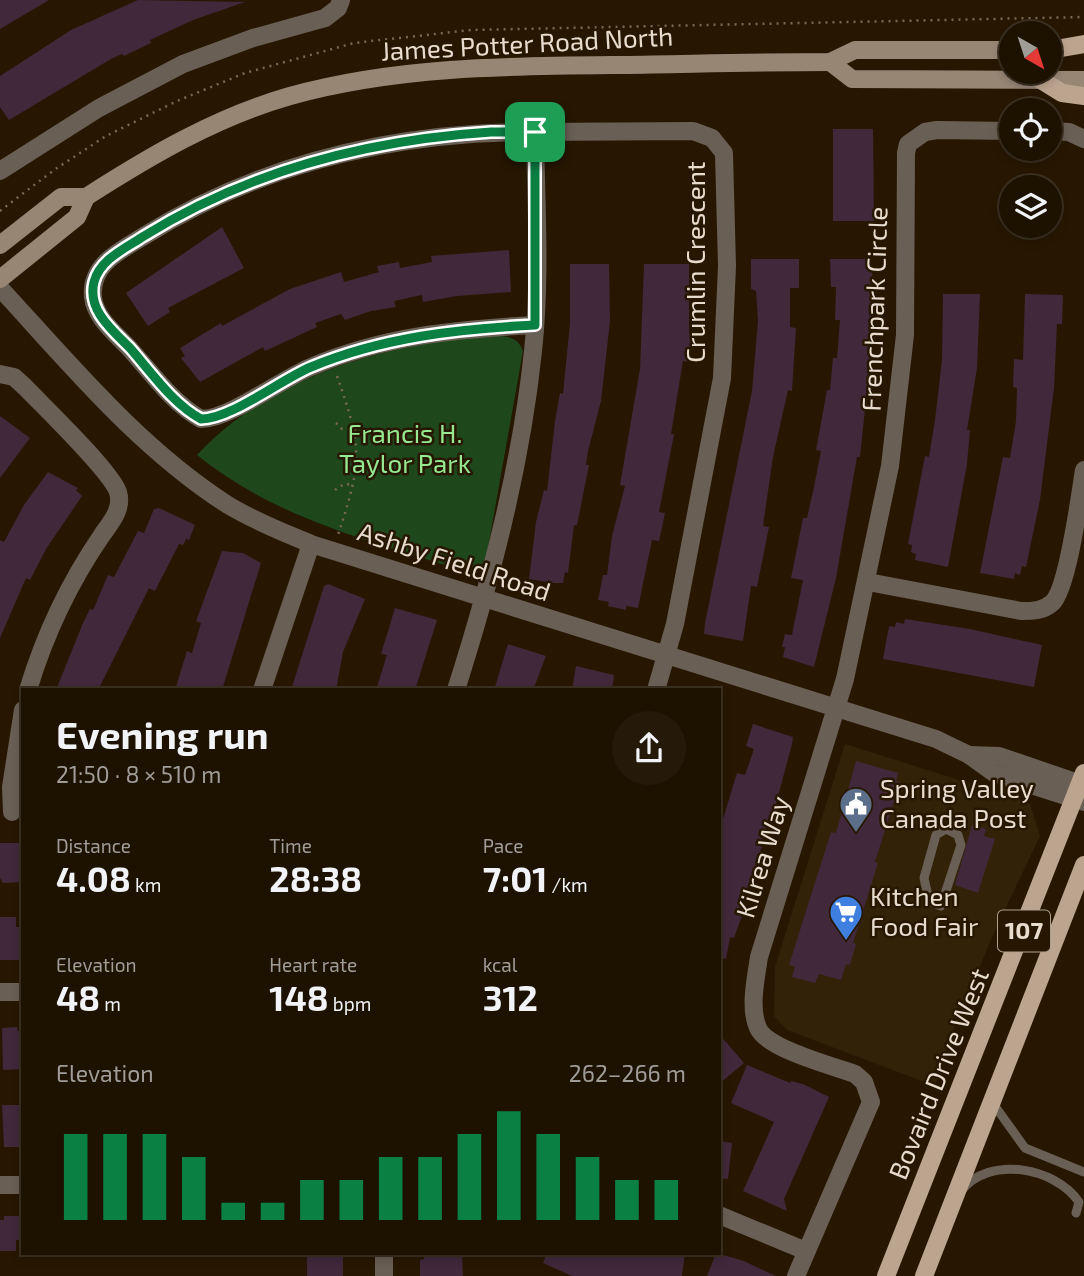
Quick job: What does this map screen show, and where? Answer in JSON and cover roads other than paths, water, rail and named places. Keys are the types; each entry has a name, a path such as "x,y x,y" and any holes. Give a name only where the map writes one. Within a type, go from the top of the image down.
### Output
{"main road":[{"path":"1062,48 1084,44"},
{"path":"999,50 855,50 830,62 852,79 999,80"},
{"path":"1062,50 1084,50"},
{"name":"James Potter Road North","path":"86,197 162,150 235,115 289,96 381,75 540,65 830,62"},
{"path":"1062,80 1084,80"},
{"path":"1047,84 1062,93 1084,96"},
{"path":"0,245 61,197 86,197 77,218 0,279"},
{"name":"Bovaird Drive West","path":"886,1276 1081,789"},
{"name":"107","path":"924,1276 1084,865"}],"street":[{"path":"0,171 137,86 219,50 325,18 338,8 341,0"},
{"name":"Frenchpark Circle","path":"837,708 868,582 898,417 903,370 908,144 925,132 937,130 999,131"},
{"name":"Crumlin Crescent","path":"535,325 445,331 352,352 289,377 223,415 201,419 179,402 102,318 93,293 97,273 104,263 191,209 292,166 354,149 412,139 491,132 693,131 712,138 724,153 727,266 722,378 707,470 666,657 657,688"},
{"path":"457,688 485,599 528,392 535,325 535,132"},
{"path":"1062,132 1084,139"},
{"name":"Ashby Field Road","path":"0,288 86,383 168,460 230,506 311,544 666,657 936,739 969,755 999,757 1081,789"},
{"path":"0,374 6,373 25,387 109,477 120,501 117,513 86,558 59,609 29,688"},
{"path":"868,582 1021,611 1035,611 1046,607 1060,592 1084,470"},
{"path":"263,688 311,544"},
{"name":"Kilrea Way","path":"796,1276 871,1102 869,1090 856,1074 767,1039 757,1027 755,995 759,957 837,708"},
{"path":"12,812 11,787 21,723"},
{"path":"0,992 21,992"},
{"path":"0,1185 21,1185"},
{"path":"721,1216 807,1251"},
{"path":"384,1255 384,1276"}],"lane":[{"path":"946,830 958,835 961,845 941,906 929,901 923,878 936,835 946,830"},
{"path":"992,1101 1025,1148 1084,1172"},
{"path":"949,1207 964,1187 987,1173 1013,1167 1067,1188 1079,1202 1076,1213"}],"place":[{"name":"Spring Valley Canada Post","path":"856,834"},
{"name":"Kitchen Food Fair","path":"846,942"}],"park label":[{"name":"Francis H. Taylor Park","path":"405,449"}]}
